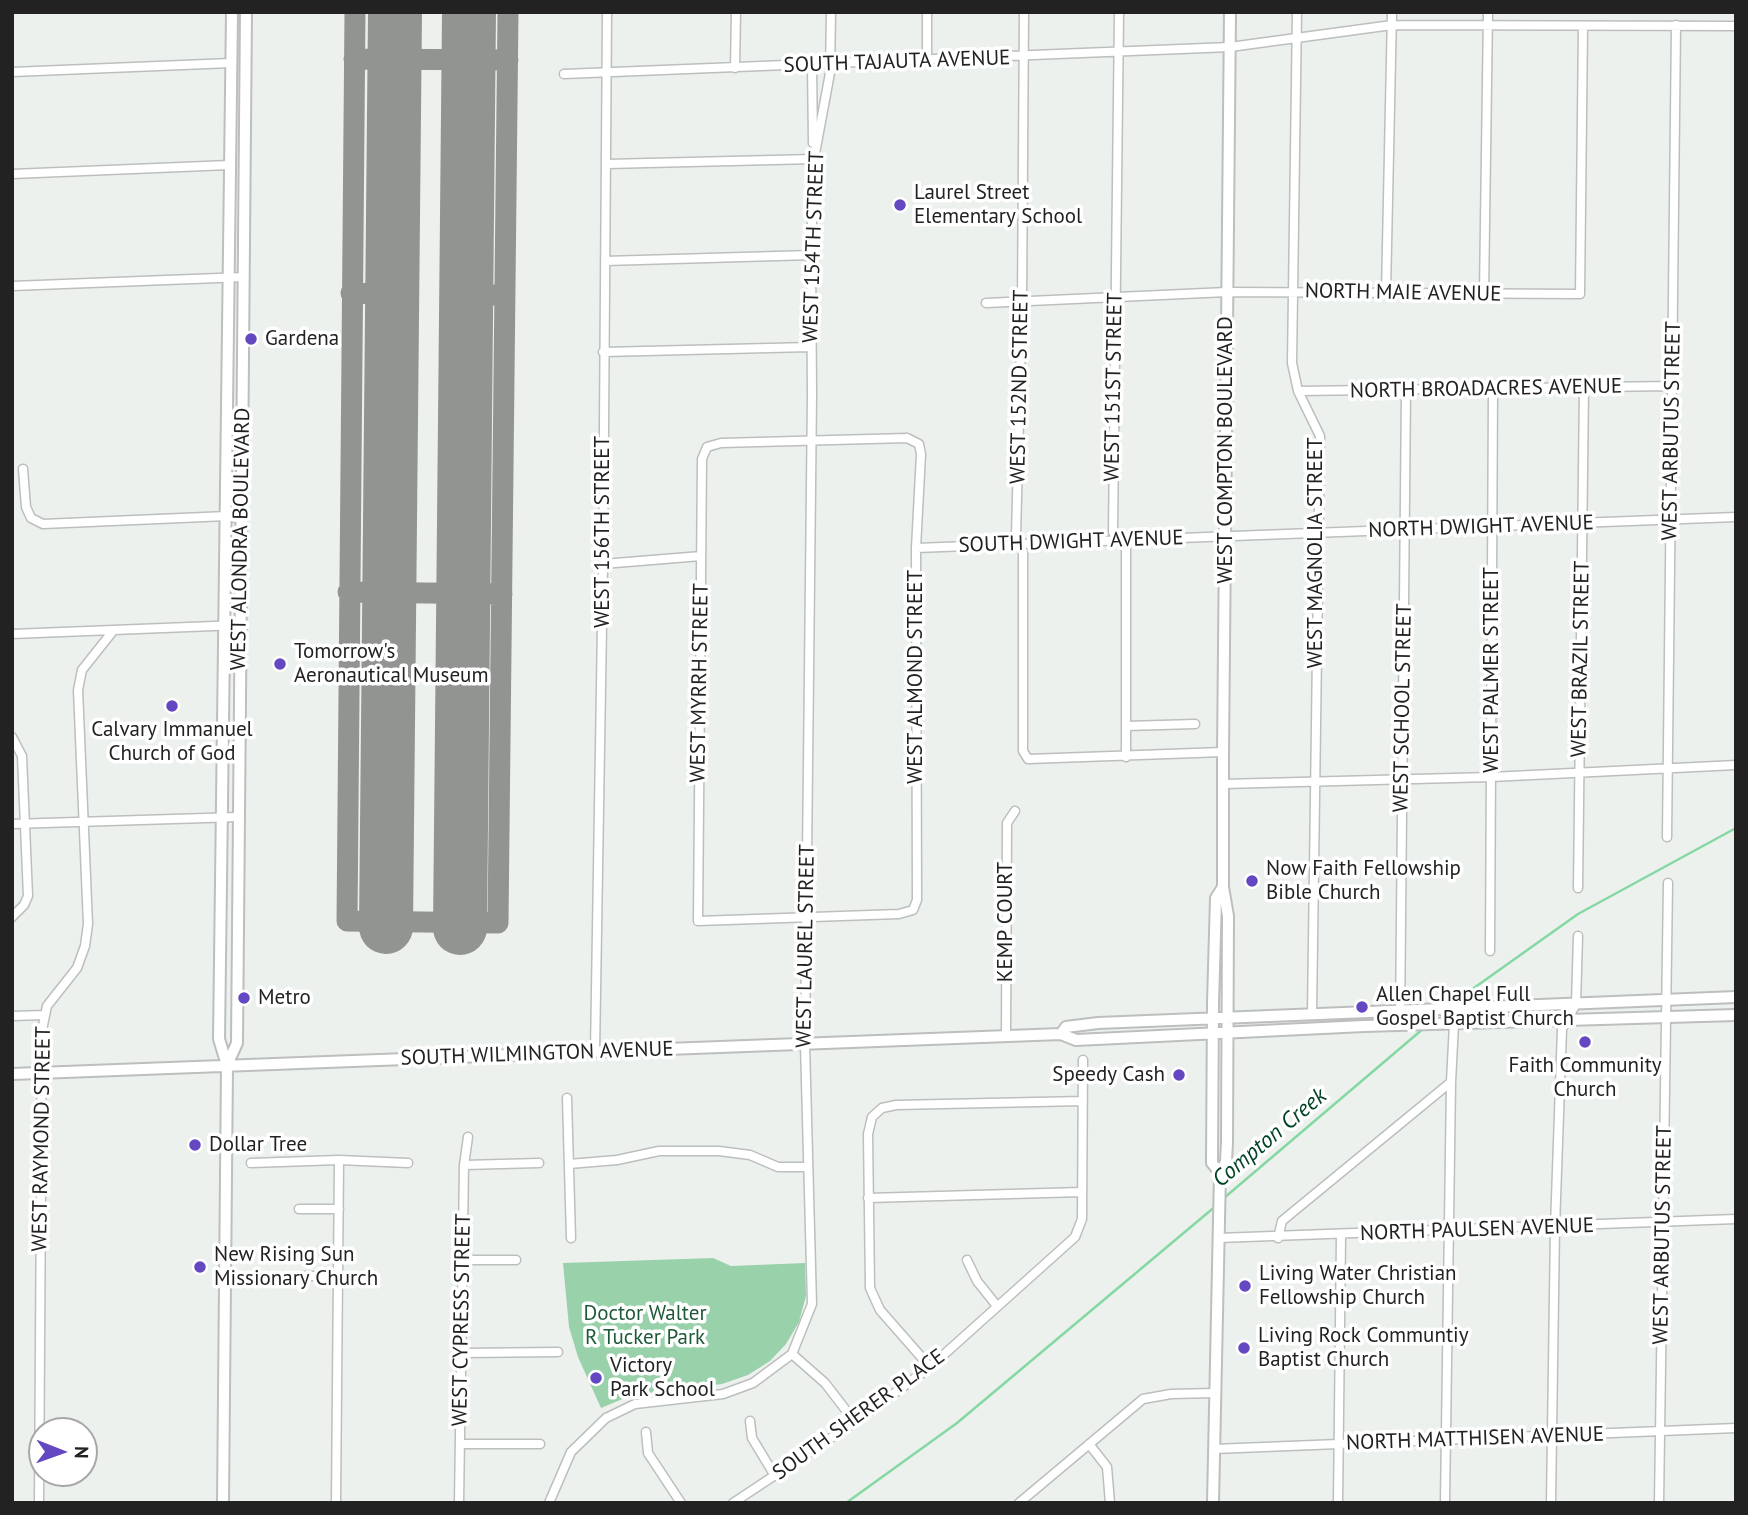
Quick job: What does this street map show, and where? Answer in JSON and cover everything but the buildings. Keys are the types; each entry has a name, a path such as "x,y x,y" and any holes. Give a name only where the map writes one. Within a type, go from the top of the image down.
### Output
{"main road":[{"name":"WEST ALONDRA BOULEVARD","path":"223,1503 227,1065 219,1039 232,12"},
{"name":"WEST ALONDRA BOULEVARD","path":"227,1065 237,1043 246,12"},
{"name":"WEST COMPTON BOULEVARD","path":"1213,1503 1220,1173 1226,1162 1227,1142 1228,916 1223,887 1223,752 1230,12"},
{"name":"WEST COMPTON BOULEVARD","path":"1220,1173 1212,1163 1213,1019 1216,898 1223,887"},
{"name":"SOUTH WILMINGTON AVENUE","path":"1061,1034 1066,1027 1098,1023 1736,997"},
{"name":"SOUTH WILMINGTON AVENUE","path":"12,1074 1061,1034 1076,1041 1403,1025 1736,1015"}],"street":[{"name":"WEST 156TH STREET","path":"595,1052 603,564 607,12"},
{"path":"735,68 736,12"},
{"name":"WEST 154TH STREET","path":"812,441 811,255 814,159 831,64 831,12"},
{"path":"927,12 927,60"},
{"name":"WEST 152ND STREET","path":"1024,12 1022,302 1016,536 1023,552 1023,751 1028,759 1126,757"},
{"name":"WEST 151ST STREET","path":"1119,12 1113,532 1126,549 1126,757"},
{"name":"WEST MAGNOLIA STREET","path":"1297,12 1292,363 1298,391 1320,436 1312,1014"},
{"path":"1386,293 1392,12"},
{"path":"1484,294 1488,12"},
{"name":"SOUTH TAJAUTA AVENUE","path":"564,74 1230,47 1392,25 1736,26"},
{"name":"WEST ARBUTUS STREET","path":"1667,838 1676,25"},
{"name":"NORTH MAIE AVENUE","path":"986,303 1292,291 1580,294 1583,26"},
{"path":"12,72 231,63"},
{"path":"607,164 814,159 812,65"},
{"path":"12,174 229,165"},
{"path":"605,261 811,255"},
{"path":"12,286 244,277"},
{"path":"603,352 811,347"},
{"name":"NORTH BROADACRES AVENUE","path":"1298,391 1673,386"},
{"name":"WEST BRAZIL STREET","path":"1578,888 1584,387"},
{"name":"WEST PALMER STREET","path":"1490,951 1493,389"},
{"name":"WEST SCHOOL STREET","path":"1403,1025 1400,1011 1401,779 1406,390"},
{"name":"WEST ALMOND STREET","path":"807,918 899,914 913,910 917,900 916,548 919,444 907,438 812,441"},
{"name":"WEST MYRRH STREET","path":"807,918 698,921 702,459 707,447 721,443 812,441"},
{"name":"WEST LAUREL STREET","path":"792,1354 811,1304 805,1044 812,441"},
{"path":"23,469 26,507 31,518 43,524 227,516 241,519"},
{"name":"NORTH DWIGHT AVENUE","path":"1226,538 1736,517"},
{"name":"SOUTH DWIGHT AVENUE","path":"916,548 1226,538"},
{"path":"603,564 701,556"},
{"path":"12,635 239,625"},
{"name":"WEST RAYMOND STREET","path":"39,1503 44,1015 77,968 85,947 88,924 78,690 82,670 113,631"},
{"path":"1126,726 1195,724"},
{"path":"12,737 22,756 28,896 24,905 12,917"},
{"path":"1126,757 1223,752"},
{"path":"1223,784 1491,777 1736,765"},
{"name":"KEMP COURT","path":"1006,1036 1007,823 1015,811"},
{"path":"12,824 238,817"},
{"name":"WEST ARBUTUS STREET","path":"1659,1503 1668,883"},
{"path":"1550,1503 1562,1029 1576,1004 1578,936"},
{"path":"1445,1503 1451,1082 1454,1024 1465,1009"},
{"path":"12,1016 44,1015"},
{"path":"868,1198 1082,1192 1083,1060"},
{"path":"1278,1238 1282,1222 1451,1082"},
{"path":"567,1098 571,1238"},
{"path":"930,1367 873,1299 868,1275 868,1134 872,1110 896,1105 1083,1101"},
{"name":"WEST CYPRESS STREET","path":"459,1503 464,1353 464,1165 468,1137"},
{"path":"569,1164 617,1160 659,1151 719,1151 750,1154 778,1167 808,1167"},
{"path":"251,1163 339,1160 408,1163"},
{"path":"336,1503 339,1160"},
{"path":"464,1165 539,1163"},
{"name":"SOUTH SHERER PLACE","path":"733,1503 855,1422 930,1367 1075,1237 1082,1219 1082,1192"},
{"path":"299,1209 339,1209"},
{"name":"NORTH PAULSEN AVENUE","path":"1218,1238 1341,1236 1736,1219"},
{"path":"1338,1503 1341,1236"},
{"path":"462,1260 516,1260"},
{"path":"967,1260 977,1281 997,1306"},
{"path":"300,1276 339,1276"},
{"path":"464,1353 558,1352"},
{"path":"549,1503 575,1447 592,1430 621,1409 654,1400 737,1390 768,1375 792,1354 825,1383 855,1422"},
{"path":"1019,1503 1143,1399 1171,1394 1215,1392"},
{"path":"750,1421 752,1438 775,1476"},
{"name":"NORTH MATTHISEN AVENUE","path":"1214,1449 1736,1428"},
{"path":"646,1432 648,1453 681,1503"},
{"path":"461,1444 540,1444"},
{"path":"1089,1444 1107,1467 1110,1503"}],"green space":[{"name":"Doctor Walter R Tucker Park","path":"713,1258 731,1266 805,1263 806,1296 799,1322 786,1344 770,1361 748,1375 722,1384 632,1395 601,1408 578,1357 569,1327 563,1263"}],"waterway":[{"name":"Compton Creek","path":"1450,1005 1578,914 1736,828"},
{"name":"Compton Creek","path":"1224,1198 1424,1028"},
{"name":"Compton Creek","path":"846,1503 957,1423 1217,1205"}],"taxiway":[{"path":"355,12 347,921 498,923 508,12"},
{"path":"354,59 508,60"},
{"path":"351,293 392,294"},
{"path":"466,295 505,295"},
{"path":"348,592 502,594"}],"runway":[{"path":"386,927 395,12"},
{"path":"460,928 469,12"}],"place":[{"name":"Laurel Street Elementary School","path":"900,205"},
{"name":"Gardena","path":"251,339"},
{"name":"Tomorrow's Aeronautical Museum","path":"280,664"},
{"name":"Calvary Immanuel Church of God","path":"172,706"},
{"name":"Now Faith Fellowship Bible Church","path":"1252,881"},
{"name":"Metro","path":"244,998"},
{"name":"Allen Chapel Full Gospel Baptist Church","path":"1362,1007"},
{"name":"Faith Community Church","path":"1585,1042"},
{"name":"Speedy Cash","path":"1179,1075"},
{"name":"Dollar Tree","path":"195,1145"},
{"name":"New Rising Sun Missionary Church","path":"200,1267"},
{"name":"Living Water Christian Fellowship Church","path":"1245,1286"},
{"name":"Living Rock Communtiy Baptist Church","path":"1244,1348"},
{"name":"Victory Park School","path":"596,1378"}]}
